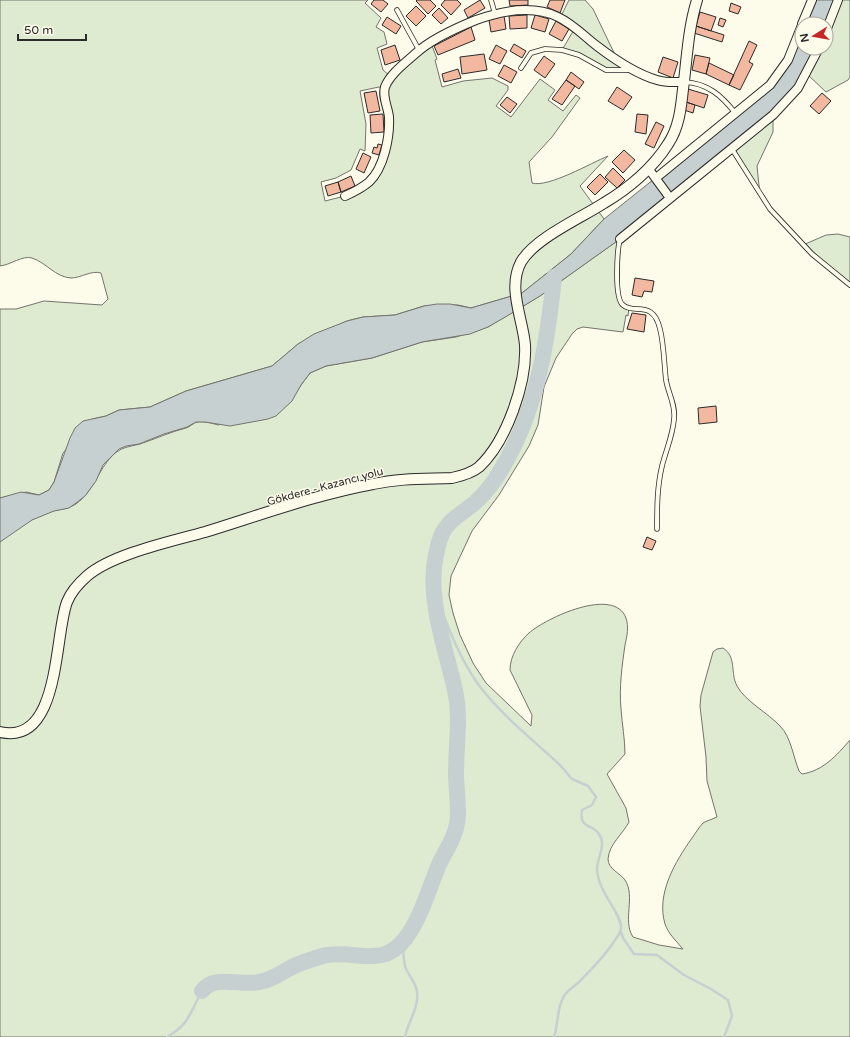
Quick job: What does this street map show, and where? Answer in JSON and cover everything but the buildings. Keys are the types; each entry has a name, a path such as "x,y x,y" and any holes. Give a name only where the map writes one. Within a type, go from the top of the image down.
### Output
{"street":[{"name":"Gökdere - Kazancı yolu","path":"0,732 8,733 22,730 35,720 40,712 53,681 67,602 81,581 100,567 142,551 349,490 392,481 452,478 465,475 478,467 496,444 507,425 522,379 525,347 515,284 522,262 547,238 622,191 648,168 673,136 679,118 691,21 697,0"},
{"path":"806,16 812,0"},
{"path":"832,16 838,0"},
{"path":"345,196 363,186 376,172 386,147 389,117 384,89 390,79 419,50 470,22 495,14 535,11 557,16 575,28 606,53 634,69 658,80 684,82"},
{"path":"657,180 758,96 780,73 788,60 794,45"},
{"path":"620,239 669,196 732,149 787,102 807,74 815,56"},
{"path":"648,168 669,196"}],"lane":[{"path":"491,0 495,14"},
{"path":"397,10 419,50"},
{"path":"521,68 531,53 553,49 570,51 606,70 634,69"},
{"path":"684,82 698,84 717,92 736,114"},
{"path":"732,149 770,209 812,254 850,285"},
{"path":"620,239 617,273 619,299 624,306 646,310 658,322 663,345 667,386 674,411 674,422 658,485 657,529"}],"green space":[{"path":"0,0 368,0 365,3 381,18 376,27 384,32 387,44 377,48 383,70 391,77 431,43 437,59 435,60 442,87 463,81 492,78 508,86 508,90 496,106 511,117 540,79 555,90 548,100 563,111 576,95 580,98 552,137 529,162 532,183 539,184 548,182 570,174 608,156 580,186 604,219 571,254 522,293 471,308 458,305 424,306 395,315 363,317 347,321 298,344 272,366 186,391 150,407 119,410 106,416 92,419 63,453 54,482 49,490 39,495 26,492 0,498 0,309 16,309 44,301 102,305 108,299 101,273 97,272 75,278 65,277 56,273 37,260 28,257 0,266","holes":["379,87 384,89 388,137 370,181 345,196 325,201 321,182 336,178 351,170 360,149 365,151 366,124 360,91"]},
{"path":"569,0 585,0 593,9 618,61 634,69 606,70 579,55 562,50 575,28 560,18"},
{"path":"838,0 850,0 850,77 848,80 826,92 807,74 815,56 834,56 834,16 832,16"},
{"path":"773,115 773,132 757,166 760,195 732,149"},
{"path":"838,234 850,237 850,285 803,245 826,235"},
{"path":"620,239 619,299 629,307 623,332 583,327 577,329 556,358 544,387 538,425 529,446 499,495 472,531 451,576 449,595 453,613 460,635 473,663 486,683 531,726 532,715 510,670 513,655 525,637 550,620 579,608 595,605 608,605 619,609 626,618 627,632 620,693 625,754 607,774 626,808 629,822 611,849 608,859 610,866 623,877 628,887 629,923 633,937 659,945 683,949 672,937 666,927 663,913 663,901 669,879 679,857 703,823 717,817 707,781 706,757 700,706 701,695 713,652 717,649 723,648 727,652 732,661 737,686 745,697 784,730 799,771 802,774 817,770 829,762 850,740 850,1037 0,1037 0,542 4,537 17,528 32,520 47,513 76,504 92,487 112,456 122,449 168,434 197,422 218,425 291,401 310,373 326,366 372,358 422,342 456,337 488,327 540,296"}],"shaded area":[{"path":"812,0 838,0 830,16 805,16"},
{"path":"794,42 794,56 814,56 787,102 620,239 540,296 488,327 470,334 422,342 372,358 326,366 310,373 292,401 276,416 268,419 230,426 196,422 187,427 139,444 126,446 119,449 103,465 96,481 85,496 69,508 54,511 32,520 0,542 0,498 21,492 39,495 49,490 54,482 70,438 75,428 83,421 106,416 119,410 150,407 186,391 272,366 298,344 314,334 347,321 363,317 395,315 424,306 437,304 450,304 471,308 522,293 571,254 604,219 758,96 780,73"}],"waterway":[{"path":"202,991 213,983 252,983 268,980 296,965 323,956 334,954 377,956 386,954 396,948 405,939 416,922 438,867 454,836 458,818 456,773 458,711 455,690 436,609 433,576 435,561 440,538 444,530 454,518 479,499 494,481 520,434 537,383 543,357 554,277"},
{"path":"434,590 458,650 478,684 497,706 560,765 572,779 588,786 596,797 592,805 582,810 582,821 593,828 601,838 602,847 597,865 598,878 620,921 621,929 618,936 601,959 564,996 561,1001 554,1037"},
{"path":"621,932 623,938 634,954 657,955 684,975 728,1000 732,1016 724,1037"},
{"path":"403,941 405,966 413,980 417,992 415,1009 405,1037"},
{"path":"167,1037 175,1032 189,1017 202,991"}]}
